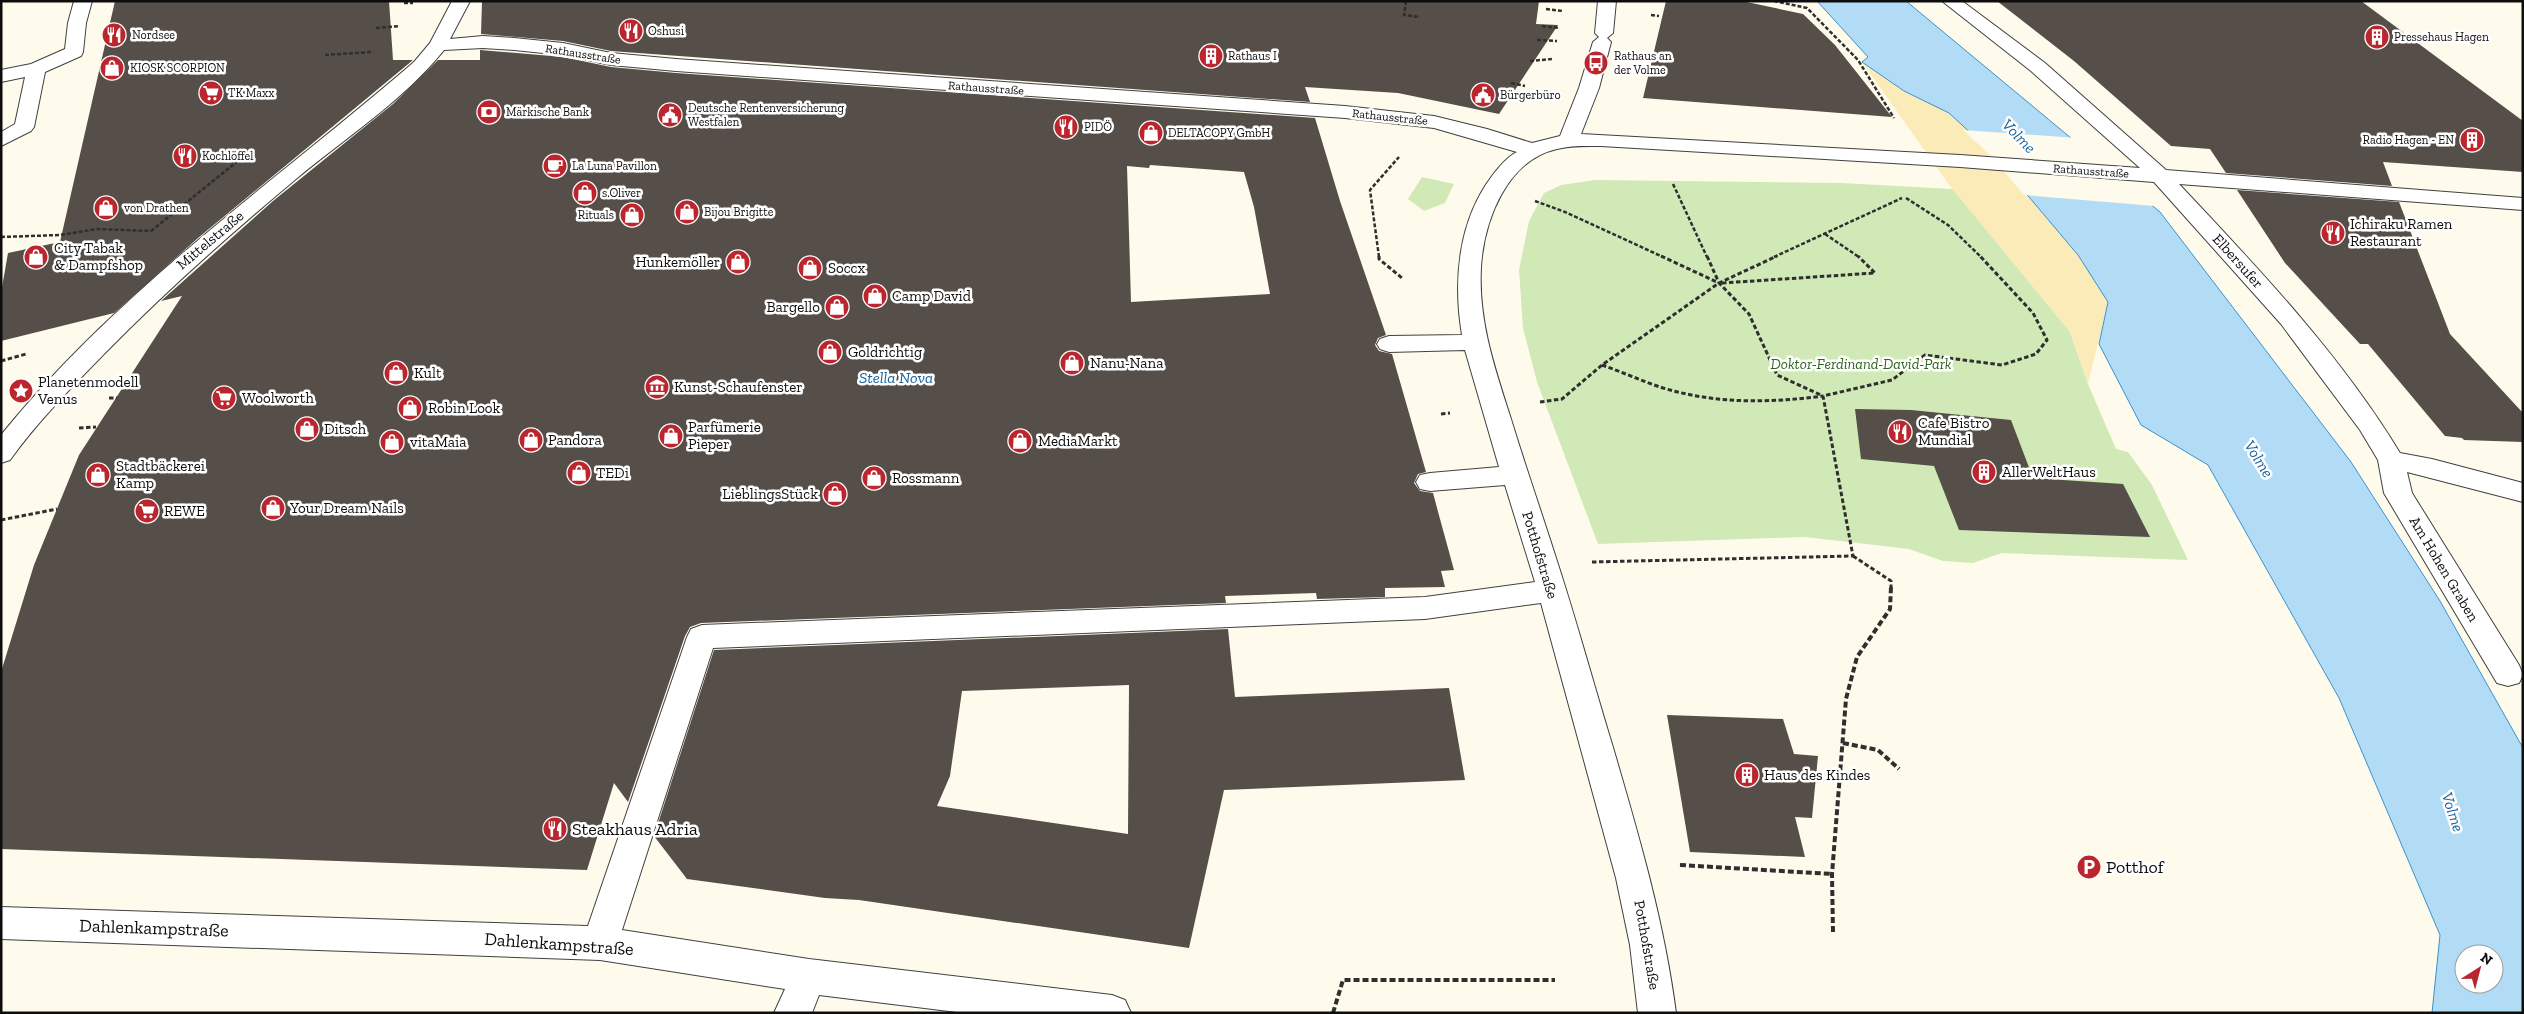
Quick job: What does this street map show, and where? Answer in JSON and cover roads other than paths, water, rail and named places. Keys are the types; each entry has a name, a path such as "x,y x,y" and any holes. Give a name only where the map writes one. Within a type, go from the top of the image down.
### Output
{"street":[{"path":"1,76 36,69 74,52 77,23 83,1"},
{"name":"Mittelstraße","path":"1,454 9,434 115,328 206,242 421,66 438,45 461,1"},
{"path":"1569,139 1589,88 1603,38 1607,1"},
{"name":"Elbersufer","path":"1951,1 2038,67 2160,176 2289,319 2370,425 2391,460"},
{"name":"Rathausstraße","path":"438,45 483,42 514,44 563,49 611,59 920,83 1308,109 1405,118 1460,128 1532,150"},
{"path":"1,140 24,127 36,69"},
{"name":"Rathausstraße","path":"1569,139 1929,158 2523,204"},
{"name":"Potthofstraße","path":"1569,139 1532,150 1517,161 1500,180 1494,190 1475,238 1470,265 1474,342 1548,577 1630,862 1655,981 1658,1013"},
{"path":"1389,344 1474,342"},
{"path":"2391,460 2432,468 2523,493"},
{"name":"Am Hohen Graben","path":"2391,460 2398,493 2508,674"},
{"path":"1430,482 1515,475"},
{"path":"600,943 702,637 1425,608 1548,577"},
{"name":"Dahlenkampstraße","path":"1,924 600,943 809,976 1112,1013"},
{"path":"793,1013 809,976"}],"water":[{"name":"Volme","path":"1817,1 1906,1 2160,212 2351,462 2440,601 2523,748 2523,1013 2432,1013 2440,935 2339,698 2208,465 2141,425 2099,344 2108,302 2078,255 1991,152 1949,113 1904,91 1862,62 1868,57"}],"place":[{"name":"Oshusi","path":"631,31"},
{"name":"Nordsee","path":"114,35"},
{"name":"Pressehaus Hagen","path":"2377,37"},
{"name":"Rathaus I","path":"1211,56"},
{"name":"Rathaus an der Volme","path":"1596,63"},
{"name":"KIOSK SCORPION","path":"112,68"},
{"name":"TK Maxx","path":"211,93"},
{"name":"Bürgerbüro","path":"1483,95"},
{"name":"Märkische Bank","path":"489,112"},
{"name":"Deutsche Rentenversicherung Westfalen","path":"670,115"},
{"name":"PIDÖ","path":"1066,127"},
{"name":"DELTACOPY GmbH","path":"1151,133"},
{"name":"Radio Hagen - EN","path":"2472,140"},
{"name":"Kochlöffel","path":"185,156"},
{"name":"La Luna Pavillon","path":"555,166"},
{"name":"s.Oliver","path":"585,193"},
{"name":"von Drathen","path":"106,208"},
{"name":"Bijou Brigitte","path":"687,212"},
{"name":"Rituals","path":"632,215"},
{"name":"Ichiraku Ramen Restaurant","path":"2333,233"},
{"name":"City Tabak & Dampfshop","path":"36,257"},
{"name":"Hunkemöller","path":"738,262"},
{"name":"Soccx","path":"810,268"},
{"name":"Camp David","path":"875,296"},
{"name":"Bargello","path":"837,307"},
{"name":"Goldrichtig","path":"830,352"},
{"name":"Nanu-Nana","path":"1072,363"},
{"name":"Kult","path":"396,373"},
{"name":"Kunst-Schaufenster","path":"657,387"},
{"name":"Planetenmodell Venus","path":"21,391"},
{"name":"Woolworth","path":"224,398"},
{"name":"Robin Look","path":"410,408"},
{"name":"Ditsch","path":"307,429"},
{"name":"Cafe Bistro Mundial","path":"1900,432"},
{"name":"Parfümerie Pieper","path":"671,436"},
{"name":"Pandora","path":"531,440"},
{"name":"MediaMarkt","path":"1020,441"},
{"name":"vitaMaia","path":"392,442"},
{"name":"AllerWeltHaus","path":"1984,472"},
{"name":"TEDi","path":"579,473"},
{"name":"Stadtbäckerei Kamp","path":"98,475"},
{"name":"Rossmann","path":"874,478"},
{"name":"LieblingsStück","path":"835,494"},
{"name":"Your Dream Nails","path":"273,508"},
{"name":"REWE","path":"147,511"},
{"name":"Haus des Kindes","path":"1747,775"},
{"name":"Steakhaus Adria","path":"555,829"},
{"name":"Potthof","path":"2089,867"}],"park label":[{"name":"Doktor-Ferdinand-David-Park","path":"1861,364"}],"water label":[{"name":"Stella Nova","path":"896,377"}]}
